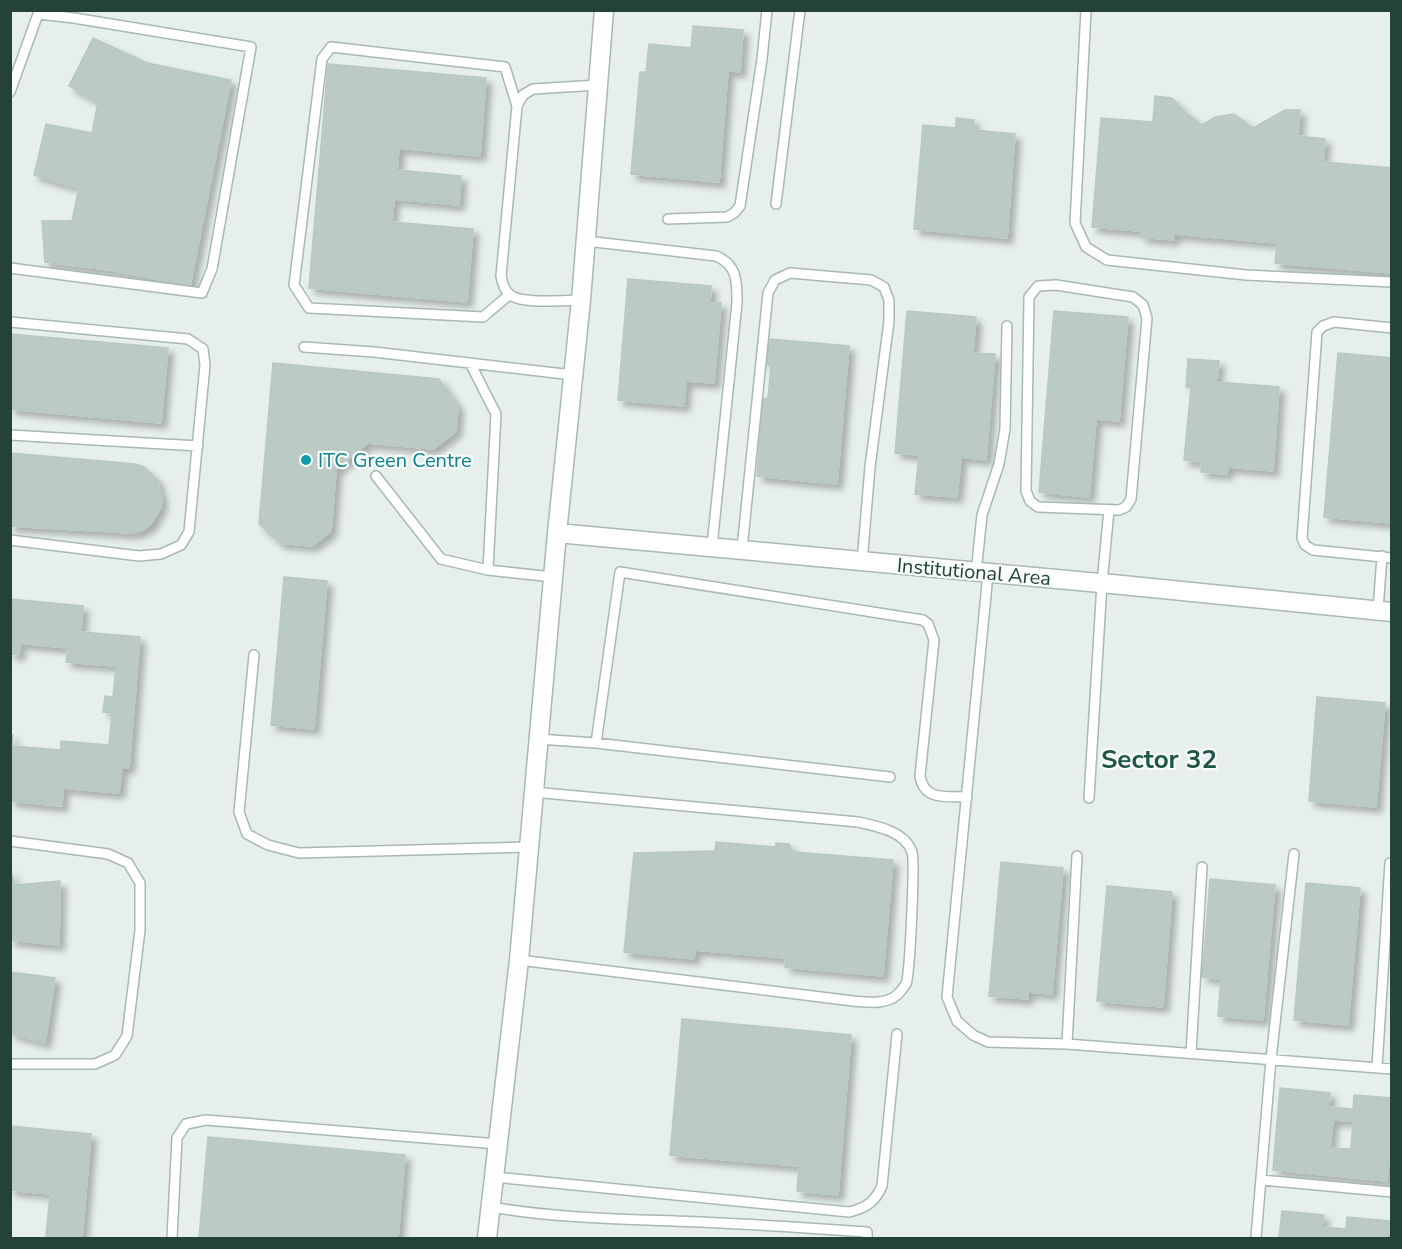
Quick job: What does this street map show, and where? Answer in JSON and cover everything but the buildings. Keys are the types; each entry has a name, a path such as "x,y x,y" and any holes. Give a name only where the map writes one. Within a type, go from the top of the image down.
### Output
{"street":[{"path":"487,1239 519,960 557,533 581,300 604,10"},
{"name":"Institutional Area","path":"557,533 1385,611"}],"lane":[{"path":"668,219 727,216 734,213 740,206 762,59 766,10"},
{"path":"776,204 800,10"},
{"path":"1086,10 1075,223 1086,247 1107,260 1246,275 1392,282"},
{"path":"10,92 38,14 251,47 212,269 202,293 10,268"},
{"path":"509,295 483,317 309,309 294,285 321,59 331,47 505,67 517,106 502,284 509,295 521,300 581,300"},
{"path":"517,106 523,95 533,88 598,85"},
{"path":"586,241 716,256 725,260 733,269 737,282 737,303 711,546"},
{"path":"742,549 768,293 775,280 790,273 871,280 884,287 890,300 870,467 862,562"},
{"path":"1056,285 1133,297 1143,305 1148,318 1131,499 1126,507 1109,510 1038,507 1030,501 1026,491 1029,297 1038,286 1056,285"},
{"path":"10,322 188,339 202,349 205,365 189,532 181,545 161,554 139,556 10,540"},
{"path":"1385,611 1387,557 1313,549 1305,545 1302,538 1317,332 1323,326 1334,322 1392,328"},
{"path":"1007,326 1005,429 999,464 982,515 982,573 967,797 947,997 957,1021 973,1035 988,1042 1067,1044 1392,1069"},
{"path":"304,347 374,352 573,375"},
{"path":"470,363 496,414 488,570"},
{"path":"10,435 198,446"},
{"path":"376,476 441,559 488,570 553,577"},
{"path":"1089,798 1102,583 1109,510"},
{"path":"596,743 620,572 923,620 928,624 934,640 920,776 922,786 934,795 967,797"},
{"path":"254,655 239,812 247,834 268,845 300,853 529,847"},
{"path":"538,739 596,743 890,777"},
{"path":"519,960 880,1003 896,996 906,984 914,868 911,851 901,838 878,826 858,822 533,792"},
{"path":"10,841 108,854 128,863 140,883 140,930 127,1036 115,1055 94,1064 10,1064"},
{"path":"1256,1239 1271,1059 1294,854"},
{"path":"1067,1044 1077,856"},
{"path":"1377,1067 1390,863 1392,863"},
{"path":"1191,1053 1202,867"},
{"path":"494,1177 849,1212 862,1209 877,1197 882,1186 897,1034"},
{"path":"172,1239 177,1138 186,1124 206,1120 498,1144"},
{"path":"1261,1180 1392,1192"},
{"path":"490,1206 593,1219 721,1223 867,1232 867,1239"}],"place":[{"name":"ITC Green Centre","path":"306,460"}],"district":[{"name":"Sector 32","path":"1159,759"}]}
